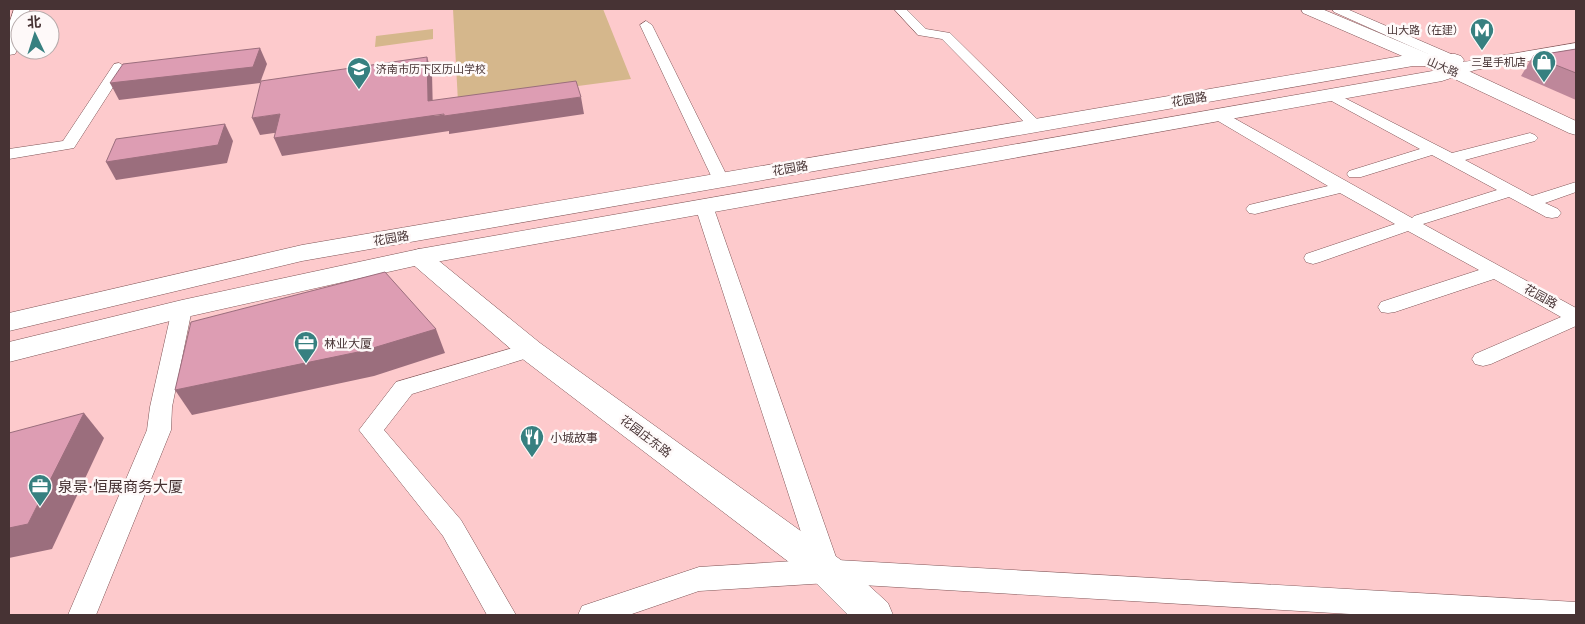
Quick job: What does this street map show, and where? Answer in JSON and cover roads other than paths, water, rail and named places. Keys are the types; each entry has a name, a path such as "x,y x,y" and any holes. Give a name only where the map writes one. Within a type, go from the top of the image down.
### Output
{"main road":[{"path":"9,50 22,9"},
{"name":"山大路","path":"1309,9 1443,59 1576,129"},
{"name":"山大路","path":"1327,9 1576,116"},
{"path":"1443,59 1448,53 1576,34"},
{"name":"花园路","path":"1443,59 1576,42"},
{"name":"花园路","path":"9,322 302,253 1413,60 1576,48"},
{"name":"花园路","path":"9,352 182,310 420,257 1442,75 1443,59"},
{"name":"花园庄东路","path":"420,257 530,350 828,572 874,615"}],"street":[{"path":"900,9 922,32 946,36 1036,126"},
{"name":"山大路","path":"1338,9 1443,59"},
{"path":"646,25 721,180"},
{"path":"9,154 68,145 118,67"},
{"path":"1331,95 1552,213"},
{"name":"花园路","path":"1218,115 1342,187 1416,222 1576,317"},
{"path":"1450,158 1530,138"},
{"path":"1355,174 1433,150"},
{"path":"1255,209 1342,187"},
{"path":"1530,202 1576,187"},
{"path":"1313,258 1510,191"},
{"path":"704,206 828,572"},
{"path":"1388,307 1497,271"},
{"path":"82,615 159,430 161,407 182,310"},
{"path":"1483,359 1576,317"},
{"path":"502,615 452,528 371,430 404,388 530,350"},
{"path":"592,615 699,579 828,572 1576,615"}],"place":[{"name":"山大路（在建）","path":"1482,51"},
{"name":"三星手机店","path":"1544,83"},
{"name":"济南市历下区历山学校","path":"359,90"},
{"name":"林业大厦","path":"306,364"},
{"name":"小城故事","path":"532,458"},
{"name":"泉景·恒展商务大厦","path":"40,507"}]}
